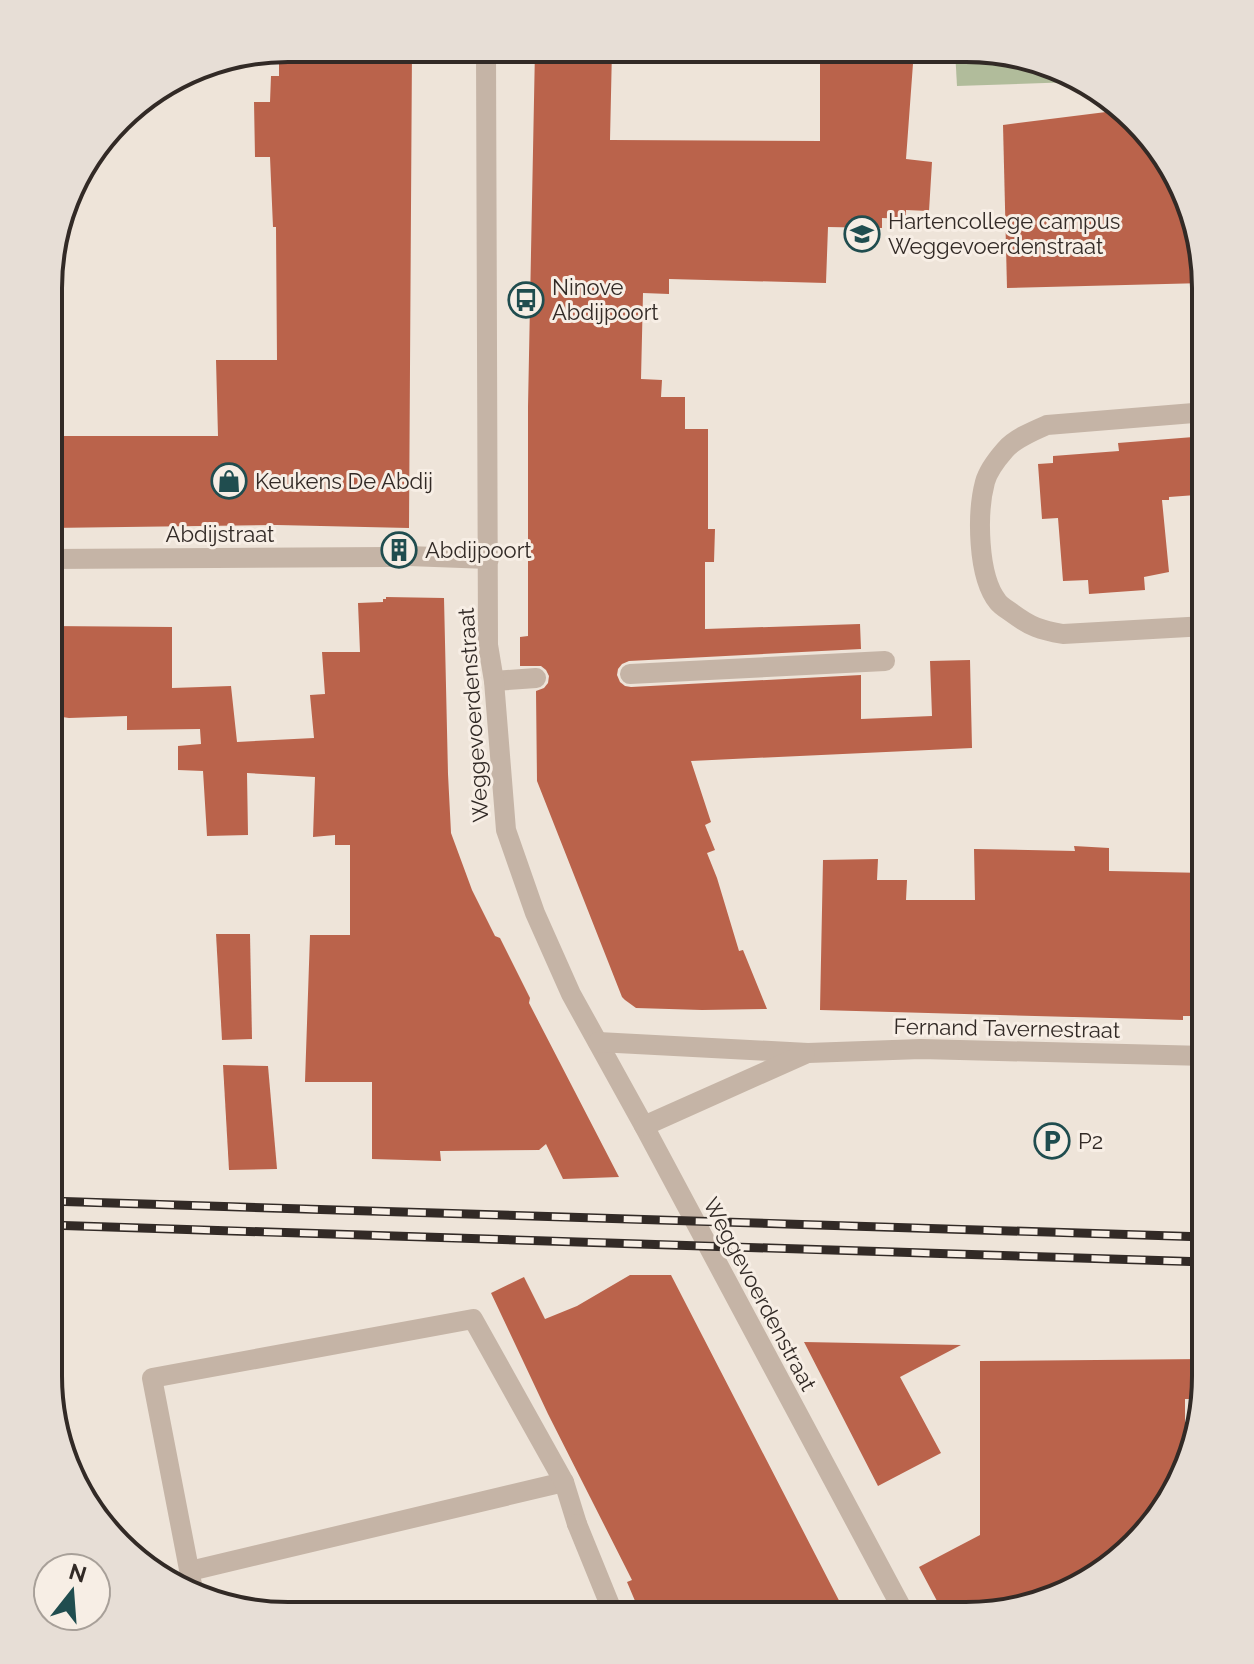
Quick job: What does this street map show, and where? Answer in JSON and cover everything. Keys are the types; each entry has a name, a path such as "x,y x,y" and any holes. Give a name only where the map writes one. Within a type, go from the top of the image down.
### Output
{"street":[{"name":"Weggevoerdenstraat","path":"486,62 488,645 494,681 506,830 535,913 571,994 899,1602"},
{"path":"1192,413 1047,425 1031,432 1006,448 986,478 981,517 982,562 988,582 998,602 1030,626 1063,634 1192,627"},
{"name":"Abdijstraat","path":"62,559 489,559"},
{"path":"630,674 885,661"},
{"path":"494,681 536,678"},
{"name":"Fernand Tavernestraat","path":"598,1042 808,1053 921,1049 1192,1056"},
{"name":"Fernand Tavernestraat","path":"644,1126 808,1053"},
{"path":"564,1482 192,1580 152,1378 473,1319 564,1482 577,1524 609,1602"}],"green space":[{"path":"956,62 995,64 1059,83 957,86"}],"building":[{"path":"412,62 409,528 277,525 62,528 62,436 218,436 216,360 277,360 276,227 273,227 270,157 255,157 254,102 270,102 271,76 279,76 279,63"},
{"path":"535,62 612,62 610,140 820,141 820,62 913,62 906,159 932,162 929,211 906,210 906,219 882,218 882,228 828,227 826,283 669,279 669,294 643,293 641,379 662,380 661,397 685,397 685,429 708,429 708,529 715,529 714,562 705,562 705,629 860,624 861,649 629,661 618,669 620,682 631,687 861,675 861,719 932,716 930,661 970,660 972,748 691,761 711,822 705,825 715,850 707,853 739,951 743,950 767,1009 636,1008 622,997 537,781 536,691 544,688 549,676 541,666 520,666 520,637 528,636 528,407"},
{"path":"1107,112 1145,150 1169,188 1184,230 1192,283 1007,288 1003,125"},
{"path":"1192,437 1192,495 1162,500 1169,572 1144,577 1145,590 1089,594 1088,580 1063,581 1058,518 1042,519 1038,464 1053,463 1053,456 1119,451 1118,443"},
{"path":"444,598 451,833 472,890 495,936 500,938 530,998 529,1003 619,1177 563,1179 546,1144 539,1150 440,1151 441,1161 372,1159 372,1082 305,1082 310,935 350,935 350,845 335,845 335,835 313,837 315,777 247,773 248,835 207,836 203,771 178,770 178,746 201,744 200,729 127,730 127,716 62,717 62,626 172,627 172,688 231,686 237,742 314,738 310,695 325,694 322,652 360,652 358,603 383,602 386,599"},
{"path":"1074,846 1109,848 1109,871 1192,873 1192,1016 1183,1016 1183,1020 820,1010 823,860 878,859 877,880 907,880 906,900 975,900 974,849 1075,851"},
{"path":"216,934 250,934 252,1039 222,1040"},
{"path":"223,1065 268,1066 277,1169 229,1170"},
{"path":"630,1275 671,1275 840,1602 635,1602 627,1582 632,1580 491,1293 524,1277 545,1319 577,1306"},
{"path":"804,1342 961,1345 900,1377 941,1453 878,1486"},
{"path":"1192,1359 1191,1399 1185,1399 1185,1431 1169,1476 1154,1502 1115,1546 1066,1579 1024,1594 995,1600 938,1602 919,1567 980,1535 980,1361"}],"railway":[{"path":"62,1201 1192,1237"},
{"path":"62,1225 1192,1262"}],"place":[{"name":"Hartencollege campus Weggevoerdenstraat","path":"862,234"},
{"name":"Ninove Abdijpoort","path":"526,300"},
{"name":"Keukens De Abdij","path":"229,481"},
{"name":"Abdijpoort","path":"399,550"},
{"name":"P2","path":"1052,1141"}]}
